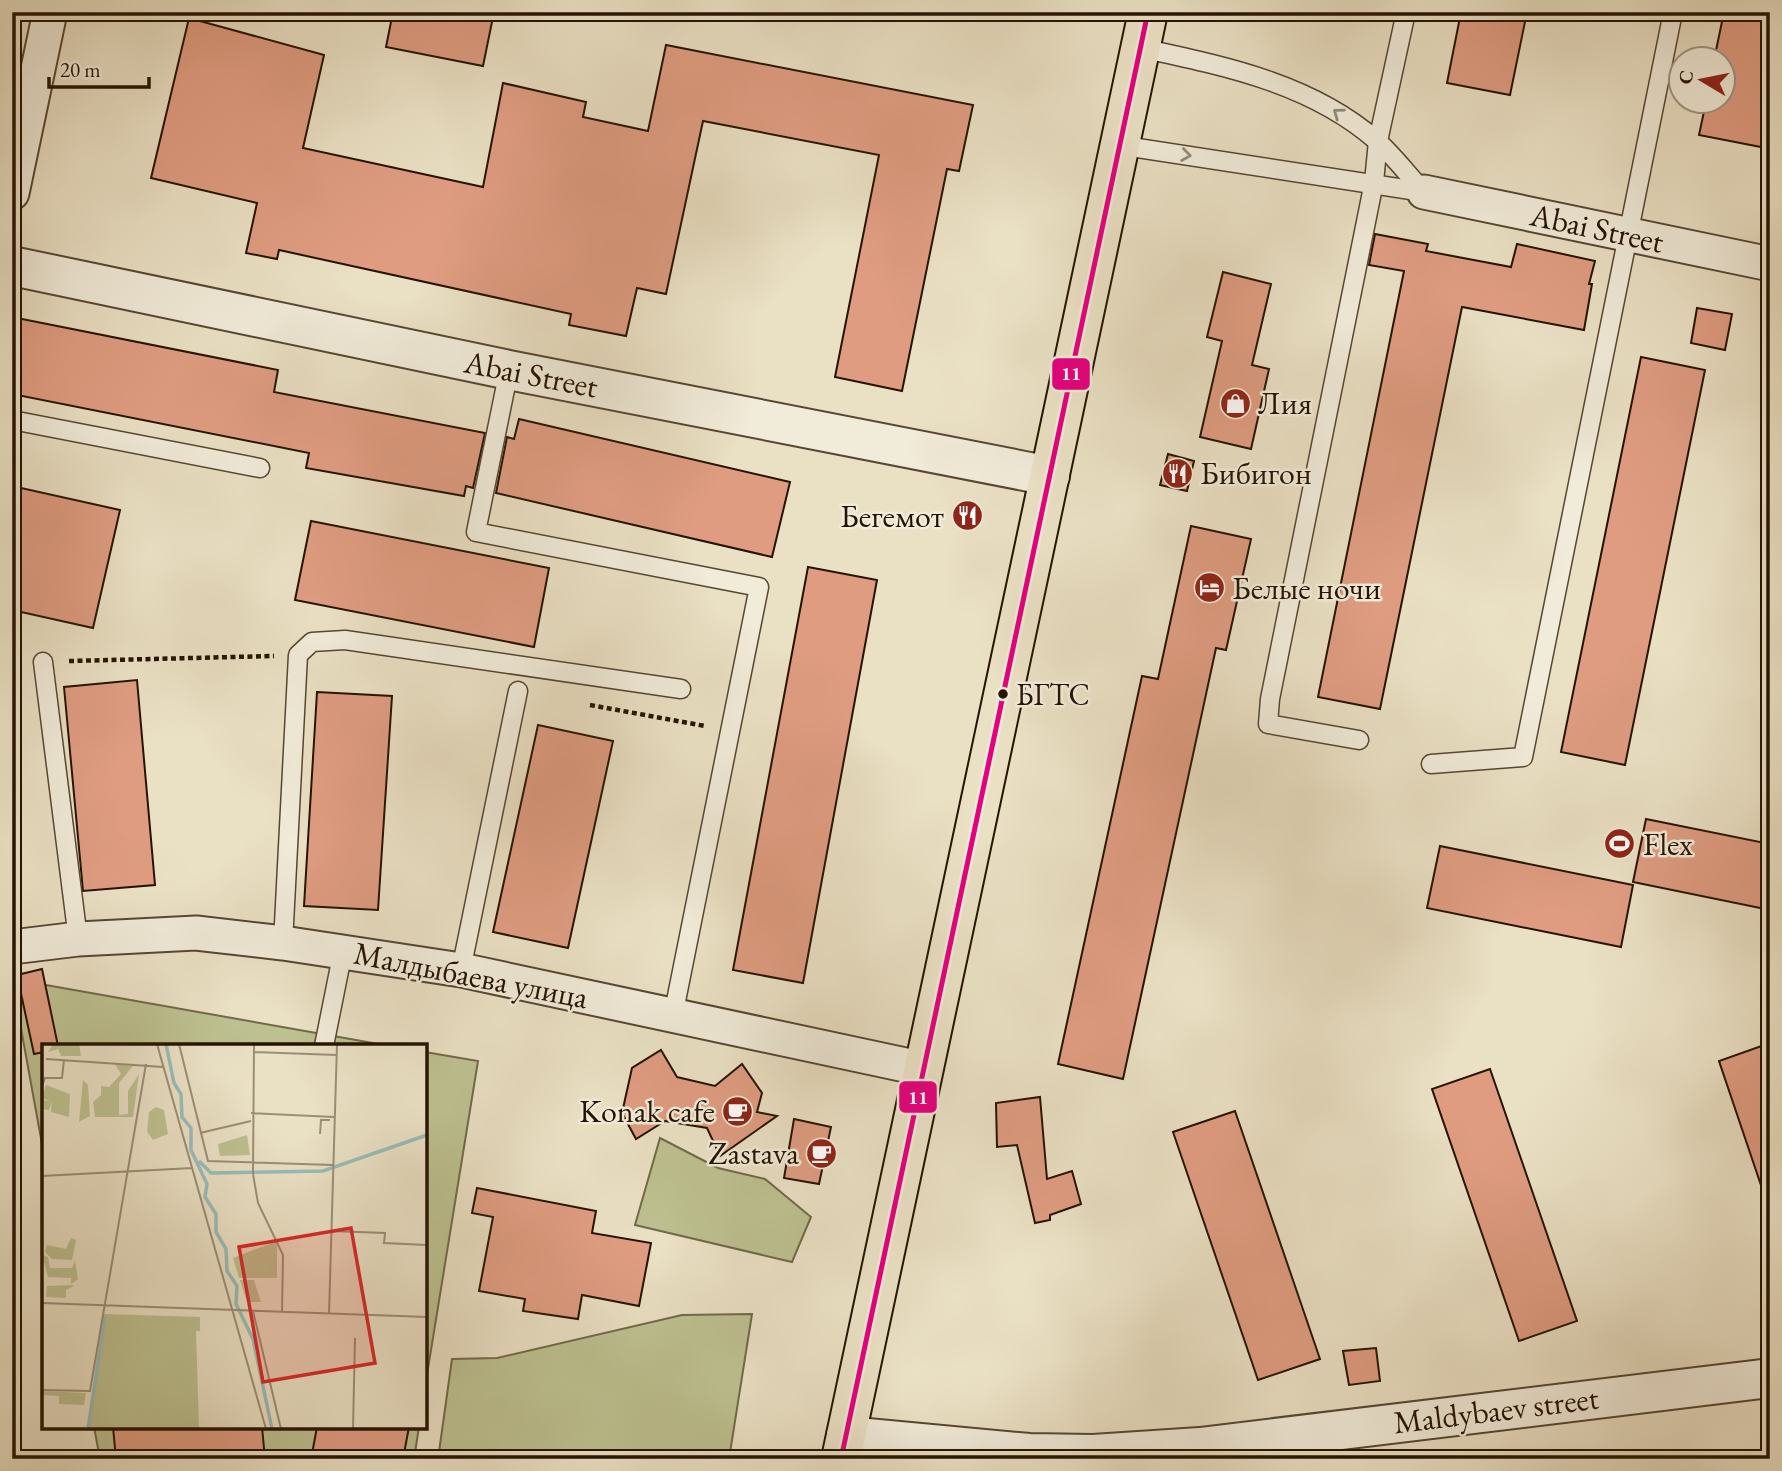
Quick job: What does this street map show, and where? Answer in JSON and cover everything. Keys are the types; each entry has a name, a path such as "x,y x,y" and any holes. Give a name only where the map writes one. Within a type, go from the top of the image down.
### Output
{"main road":[{"path":"843,1447 1144,30"}],"street":[{"path":"12,193 50,12"},
{"name":"Abai Street","path":"1424,191 1770,264"},
{"name":"Abai Street","path":"12,267 509,370 1050,475"},
{"name":"Малдыбаева улица","path":"12,947 78,939 196,933 343,951 461,970 924,1069"},
{"name":"Maldybaev street","path":"843,1447 1093,1454 1186,1448 1770,1378"}],"lane":[{"path":"1359,740 1268,724 1270,699 1374,182 1378,141 1406,12"},
{"path":"1431,764 1523,757 1674,12"},
{"path":"1144,30 1209,62 1323,102 1378,141 1424,191"},
{"name":"Abai Street","path":"1118,145 1424,191"},
{"path":"509,370 475,532 759,587 674,1016"},
{"path":"12,420 260,468"},
{"path":"283,943 298,655 312,642 345,640 681,689"},
{"path":"43,662 78,939"},
{"path":"461,970 518,691"},
{"path":"324,1044 343,951"}],"path":[{"path":"43,662 298,655"},
{"path":"584,704 730,731"}],"green space":[{"path":"12,979 379,1044 42,1044 42,1144"},
{"path":"427,1052 478,1061 427,1375"},
{"path":"660,1138 718,1168 765,1179 811,1217 792,1262 635,1225"},
{"path":"752,1314 729,1459 438,1459 452,1359 497,1358 682,1315"},
{"path":"94,1429 419,1429 414,1459 100,1459"}],"building":[{"path":"393,12 494,12 483,66 386,47"},
{"path":"1461,12 1527,12 1510,95 1447,83"},
{"path":"1724,12 1770,12 1770,102 1761,147 1699,135 1703,116 1736,116 1736,46 1717,46"},
{"path":"189,18 324,55 303,148 483,187 503,83 586,102 583,117 648,131 666,45 973,105 959,171 947,169 902,391 835,377 879,155 703,121 666,294 637,288 626,336 569,325 571,314 279,250 277,259 246,253 257,203 151,178"},
{"path":"1375,234 1428,244 1426,251 1511,267 1517,244 1595,261 1589,284 1592,284 1584,330 1462,307 1380,709 1318,697 1404,271 1369,265"},
{"path":"1223,272 1271,284 1252,365 1269,369 1251,449 1200,437 1222,341 1207,337"},
{"path":"1697,308 1732,314 1725,350 1691,343"},
{"path":"12,317 278,370 274,392 485,433 473,488 466,486 464,496 306,468 309,453 12,394"},
{"path":"1641,357 1705,370 1625,765 1561,752"},
{"path":"519,419 790,482 772,557 496,493 507,437 514,439"},
{"name":"Бибигон","path":"1168,454 1194,461 1187,491 1160,485"},
{"path":"12,486 120,510 93,628 12,610"},
{"path":"311,521 549,568 534,647 295,600"},
{"path":"1191,526 1251,539 1226,650 1216,648 1123,1079 1058,1064 1142,676 1158,679"},
{"path":"808,567 877,580 803,983 733,970"},
{"path":"137,680 155,885 83,891 64,687"},
{"path":"317,692 392,696 378,910 304,906"},
{"path":"538,725 613,741 568,948 493,932"},
{"path":"1646,819 1770,844 1770,910 1633,882"},
{"path":"1440,846 1633,885 1621,947 1427,908"},
{"path":"42,969 58,1044 42,1044 42,1052 34,1054 17,975"},
{"path":"1770,1043 1770,1196 1765,1197 1719,1061"},
{"path":"661,1050 677,1077 715,1086 742,1064 762,1093 757,1112 777,1116 720,1156 707,1128 665,1121 636,1139 622,1113 632,1068"},
{"path":"1490,1069 1577,1321 1519,1341 1432,1089"},
{"path":"1040,1097 1047,1179 1072,1171 1081,1204 1050,1215 1050,1220 1035,1223 1017,1145 997,1147 996,1103"},
{"path":"1235,1111 1320,1359 1258,1380 1173,1132"},
{"path":"794,1119 831,1127 819,1184 784,1178"},
{"path":"477,1188 596,1211 592,1233 651,1243 639,1306 582,1295 578,1319 523,1311 525,1299 479,1291 493,1217 472,1213"},
{"path":"1376,1348 1380,1381 1349,1385 1343,1351"},
{"path":"113,1429 262,1429 265,1459 116,1459"},
{"path":"317,1429 409,1429 403,1459 311,1459"}],"transit line":[{"name":"11","path":"841,1459 1148,12"}],"place":[{"name":"Лия","path":"1235,403"},
{"name":"Бибигон","path":"1177,473"},
{"name":"Бегемот","path":"967,516"},
{"name":"Белые ночи","path":"1209,588"},
{"name":"БГТС","path":"1003,694"},
{"name":"Flex","path":"1620,844"},
{"name":"Konak cafe","path":"738,1111"},
{"name":"Zastava","path":"822,1153"}]}
